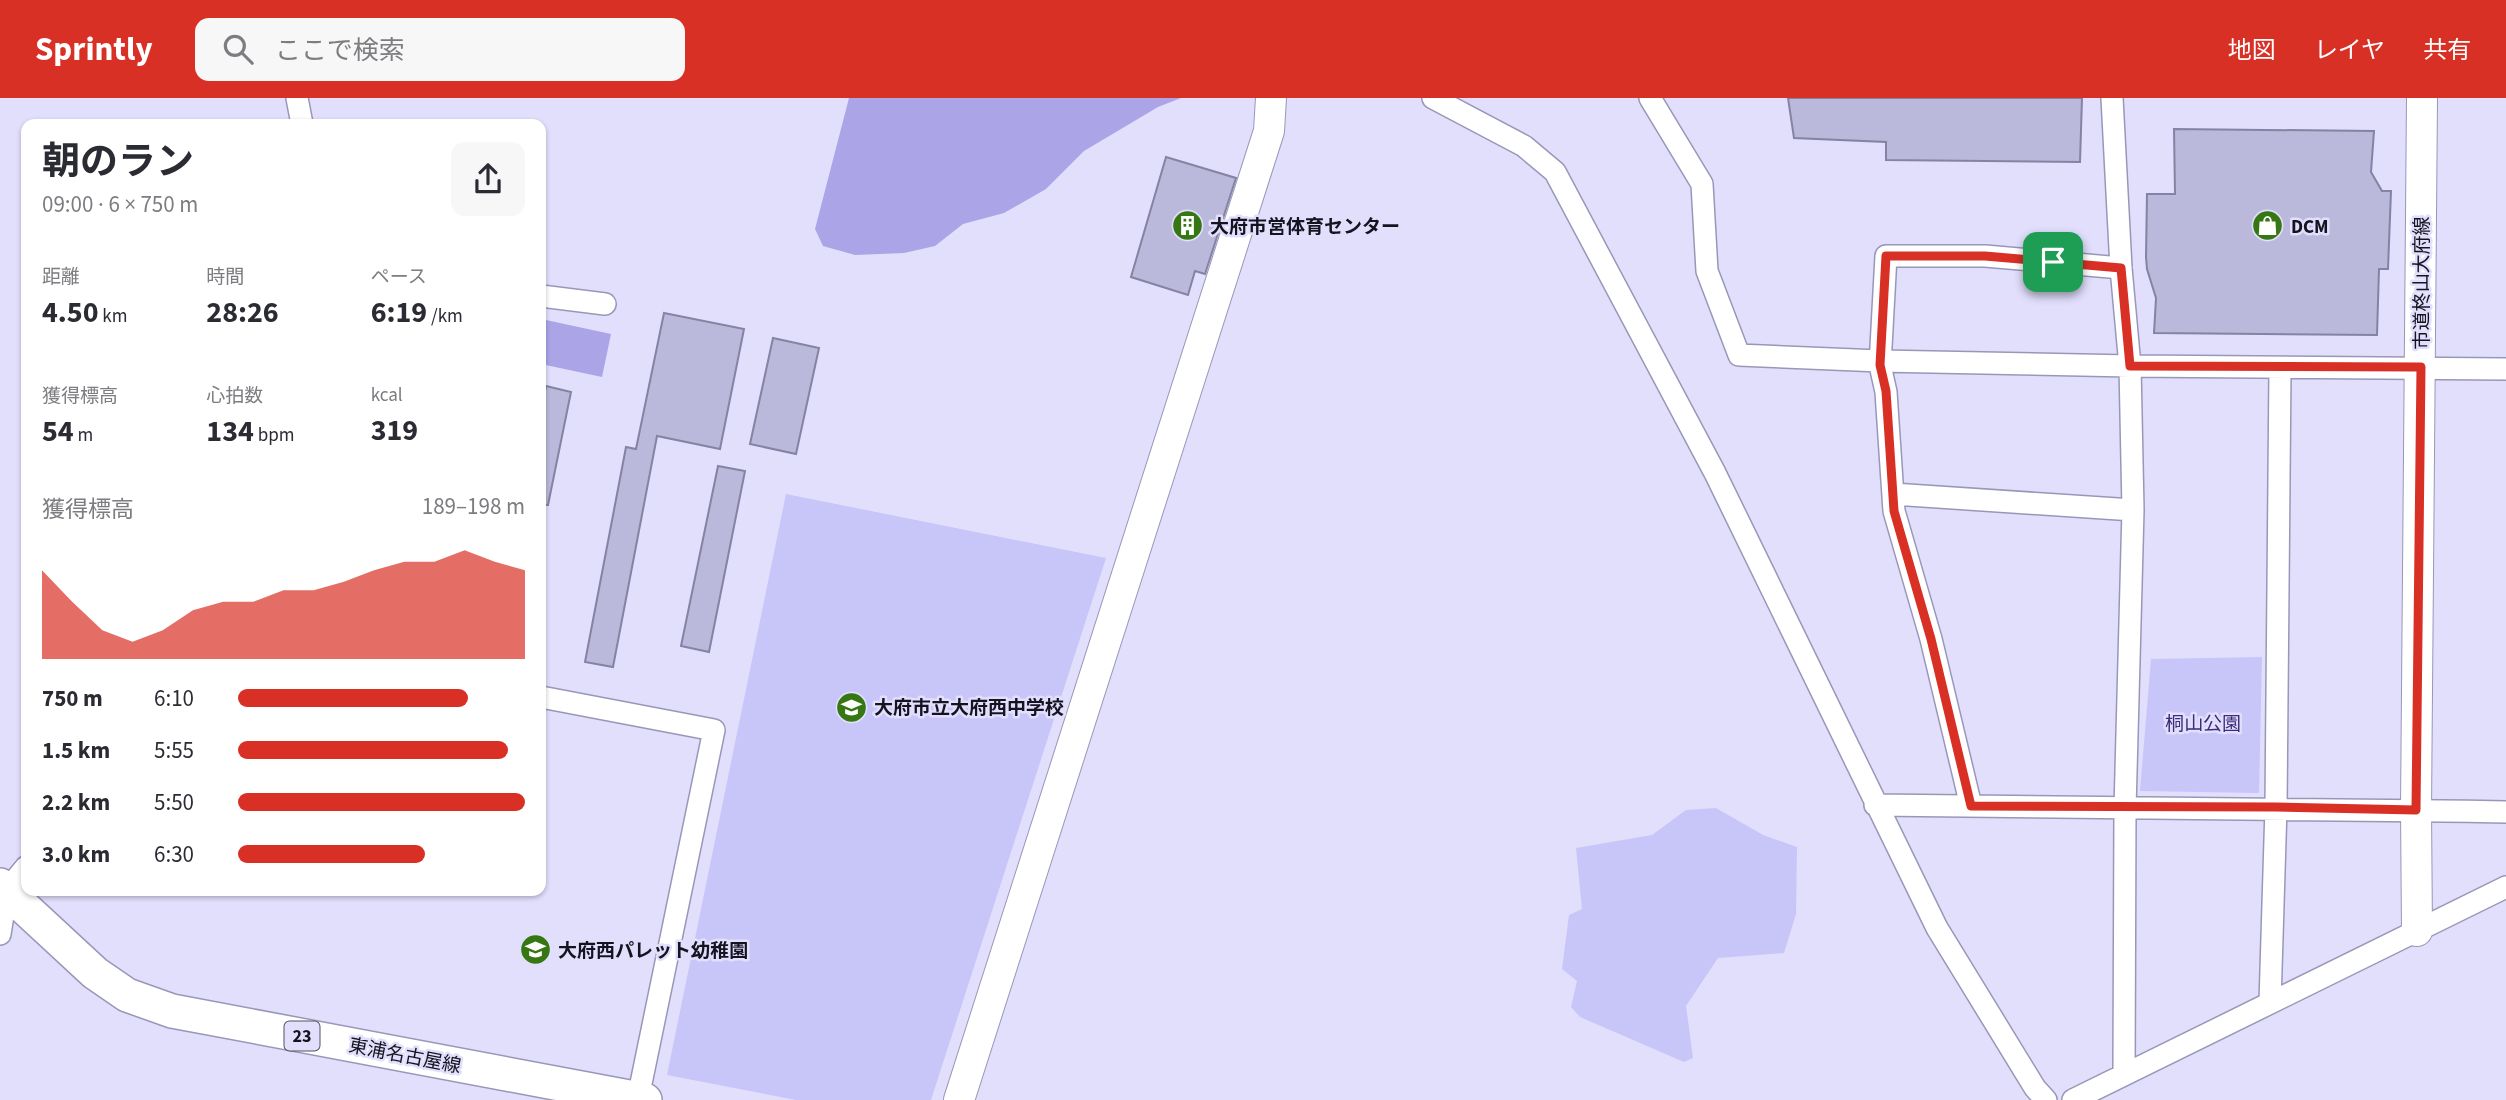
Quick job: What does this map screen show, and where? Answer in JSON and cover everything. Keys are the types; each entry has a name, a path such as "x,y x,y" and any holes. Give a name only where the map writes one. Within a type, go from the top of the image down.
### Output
{"main road":[{"name":"東浦名古屋線","path":"25,896 95,973 127,996 172,1011 642,1099"}],"street":[{"path":"297,98 301,119"},
{"path":"959,1100 1269,131 1271,98"},
{"path":"1433,98 1524,146 1555,172 1716,473 1937,928 2035,1088 2046,1100"},
{"path":"1650,98 1702,184 1707,271 1739,355 2130,366 2506,369"},
{"path":"2112,98 2121,268 2130,366 2133,509 2125,808 2124,1073"},
{"name":"市道柊山大府線","path":"2417,931 2422,98"},
{"path":"1971,806 1931,639 1894,511 1886,391 1880,361 1886,256 1985,256 2121,268"},
{"path":"546,297 605,304"},
{"path":"2270,1002 2276,807 2280,368"},
{"path":"1894,494 2133,509"},
{"path":"546,698 714,730 642,1099"},
{"path":"1875,805 2276,807 2506,812"},
{"path":"0,934 11,881"},
{"path":"2073,1100 2506,887"}],"green space":[{"path":"786,494 1106,558 931,1100 796,1100 667,1075"},
{"name":"桐山公園","path":"2262,657 2259,793 2140,791 2151,659"},
{"path":"1716,808 1763,835 1797,847 1796,914 1784,953 1718,958 1686,1006 1693,1058 1684,1062 1580,1017 1571,1007 1577,981 1562,969 1569,915 1582,909 1576,848 1652,835 1686,810"}],"shaded area":[{"path":"849,98 1181,98 1158,107 1084,151 1046,189 1004,213 963,224 935,246 904,253 855,255 823,246 815,229"},
{"path":"546,320 611,334 602,377 546,365"}],"building":[{"path":"1788,98 2082,98 2080,162 1886,160 1886,142 1794,138"},
{"name":"DCM","path":"2174,129 2374,131 2371,172 2382,191 2391,191 2388,269 2379,269 2377,335 2154,333 2156,298 2146,257 2147,194 2175,194"},
{"name":"大府市営体育センター","path":"1166,157 1236,178 1205,274 1195,271 1188,295 1131,277"},
{"path":"664,313 744,329 720,449 657,436 613,667 585,662 626,447 636,449"},
{"path":"773,338 819,348 796,454 750,444"},
{"path":"546,386 571,392 546,505"},
{"path":"718,466 745,471 709,652 681,646"}],"place":[{"name":"大府市営体育センター","path":"1187,226"},
{"name":"DCM","path":"2268,226"},
{"name":"大府市立大府西中学校","path":"851,707"},
{"name":"大府西パレット幼稚園","path":"535,950"}],"route":[{"path":"1886,256 1985,256 2053,262 2121,268 2130,366 2421,367 2416,810 1971,806 1931,639 1894,511 1886,391 1880,365 1886,256"}]}
